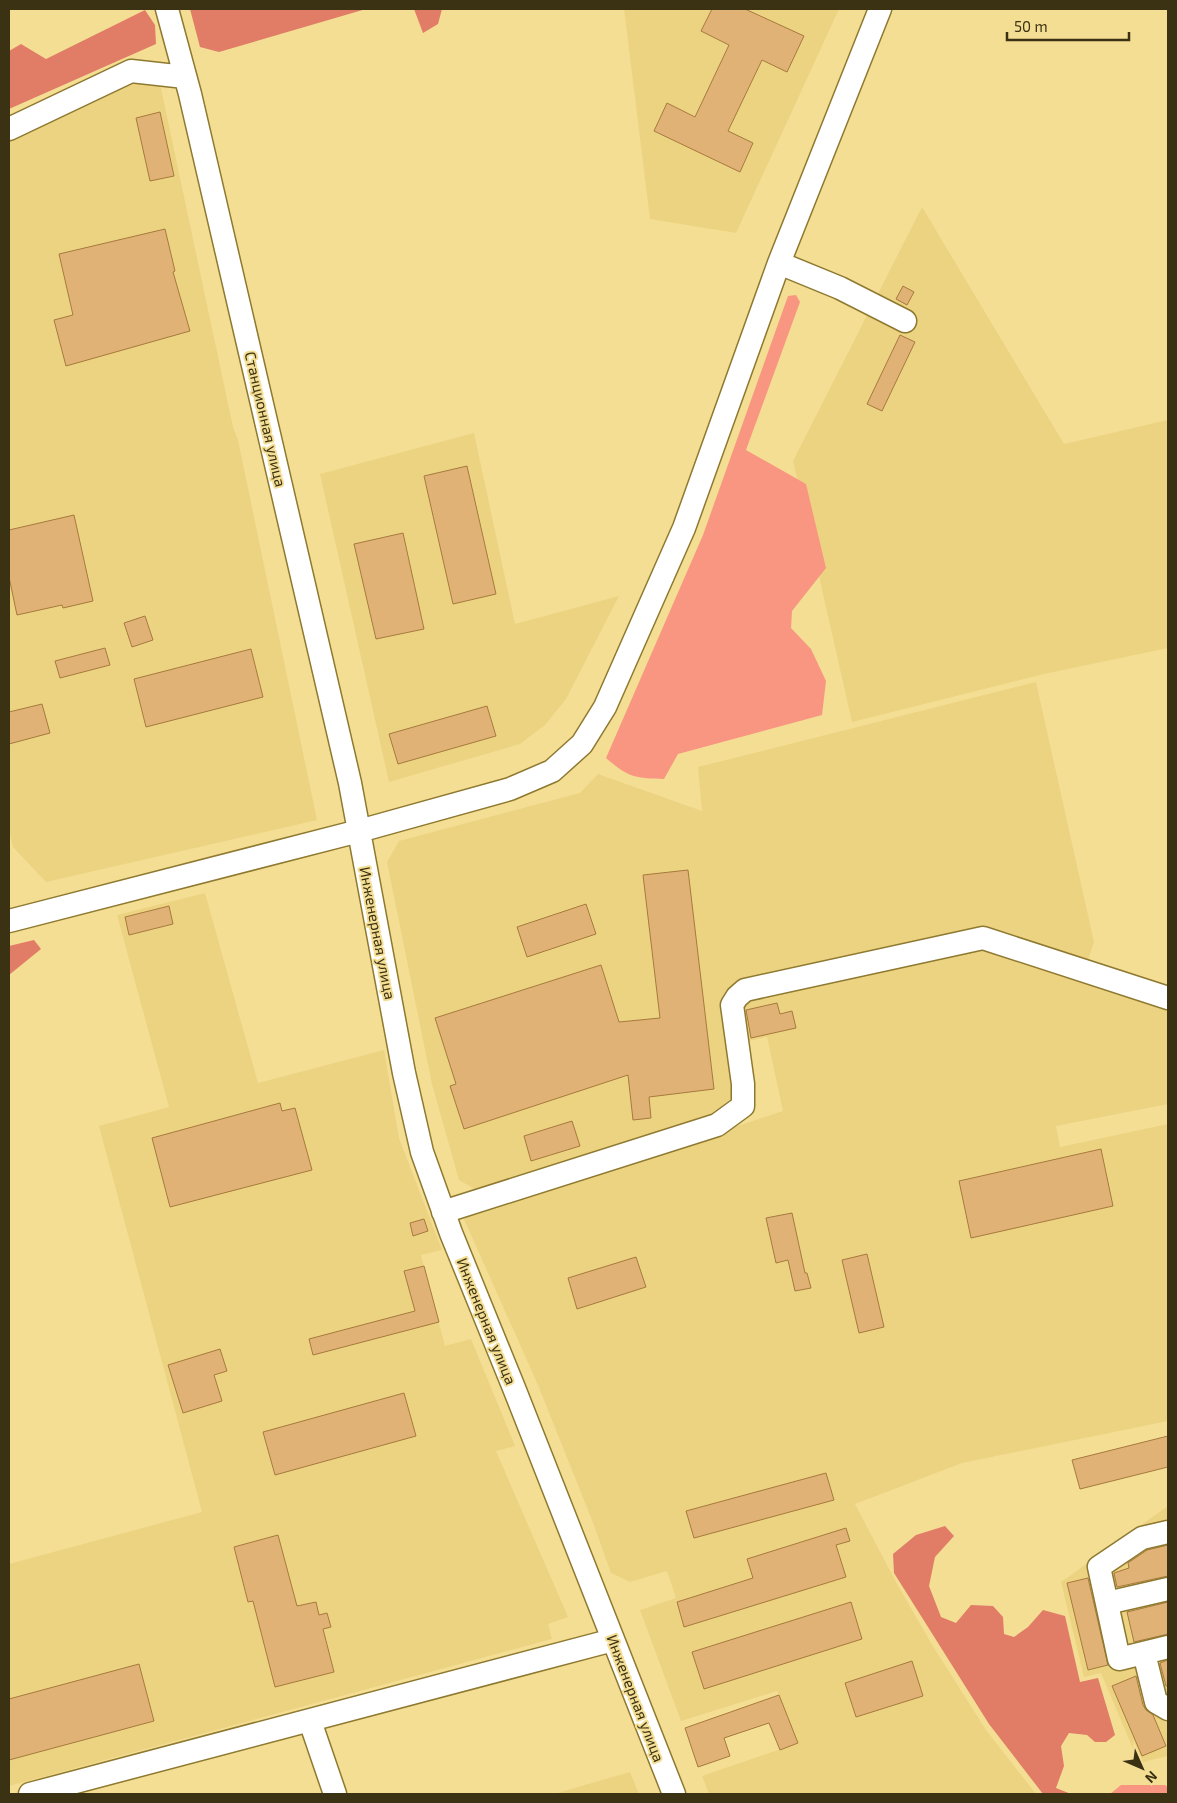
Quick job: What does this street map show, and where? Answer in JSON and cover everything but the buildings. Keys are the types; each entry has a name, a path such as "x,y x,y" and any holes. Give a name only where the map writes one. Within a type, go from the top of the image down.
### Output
{"street":[{"name":"Станционная улица","path":"167,9 185,77 273,448 350,783 359,831"},
{"path":"9,921 359,831 510,789 552,771 582,744 605,707 684,528 779,263 880,9"},
{"path":"9,129 131,71 185,77"},
{"path":"779,263 840,288 905,321"},
{"name":"Инженерная улица","path":"359,831 404,1073 422,1152 443,1212 674,1794"},
{"path":"443,1212 717,1125 743,1106 743,1084 732,1005 737,996 745,990 983,938 1168,998"},
{"path":"1168,1532 1142,1538 1099,1567 1119,1658 1168,1647"},
{"path":"1107,1603 1168,1589"},
{"path":"30,1794 310,1722 613,1640"},
{"path":"1144,1653 1156,1702 1168,1708"},
{"path":"310,1722 335,1794"}],"shaded area":[{"path":"190,9 366,9 219,52 200,47"},
{"path":"414,9 442,9 438,24 423,33"},
{"path":"624,9 839,9 736,233 650,219"},
{"path":"145,10 155,25 156,44 9,109 9,51 21,44 46,59"},
{"path":"134,77 159,79 233,427 238,440 317,820 46,882 13,847 9,829 9,135"},
{"path":"922,207 1064,444 1168,420 1168,648 1044,674 852,722 793,461"},
{"path":"796,295 800,302 746,450 806,484 826,568 792,611 791,628 811,649 826,681 822,715 678,754 664,779 633,776 621,770 606,758 703,535 788,296"},
{"path":"474,433 515,624 619,596 566,699 545,725 520,744 389,782 320,474"},
{"path":"1036,682 1094,942 1081,981 1168,1010 1168,1104 1056,1126 1060,1147 1168,1124 1168,1421 962,1463 855,1504 931,1643 986,1730 1036,1794 709,1794 702,1776 798,1743 777,1691 681,1721 640,1610 676,1598 667,1571 630,1582 611,1573 538,1385 463,1217 783,1111 767,1037 729,1045 732,1097 714,1116 476,1190 459,1180 432,1084 387,862 399,841 580,793 598,774 702,811 698,767"},
{"path":"205,893 258,1083 384,1050 399,1138 442,1250 421,1255 445,1346 471,1339 515,1446 496,1451 568,1617 548,1624 552,1639 9,1786 9,1564 202,1512 99,1126 169,1107 117,915"},
{"path":"34,940 41,949 9,975 9,946"},
{"path":"1168,1506 1168,1756 1139,1763 1101,1673 1084,1677 1061,1582"},
{"path":"945,1526 954,1536 935,1557 929,1586 941,1617 956,1623 971,1605 993,1606 1003,1617 1004,1634 1014,1637 1028,1627 1043,1610 1065,1616 1080,1682 1098,1678 1115,1735 1106,1742 1095,1742 1087,1735 1069,1733 1061,1746 1064,1766 1056,1788 1071,1794 1043,1794 989,1724 894,1573 893,1554 916,1535"},
{"path":"630,1772 639,1794 554,1794"},
{"path":"1121,1785 1165,1785 1168,1787 1168,1794 1110,1794"}]}
